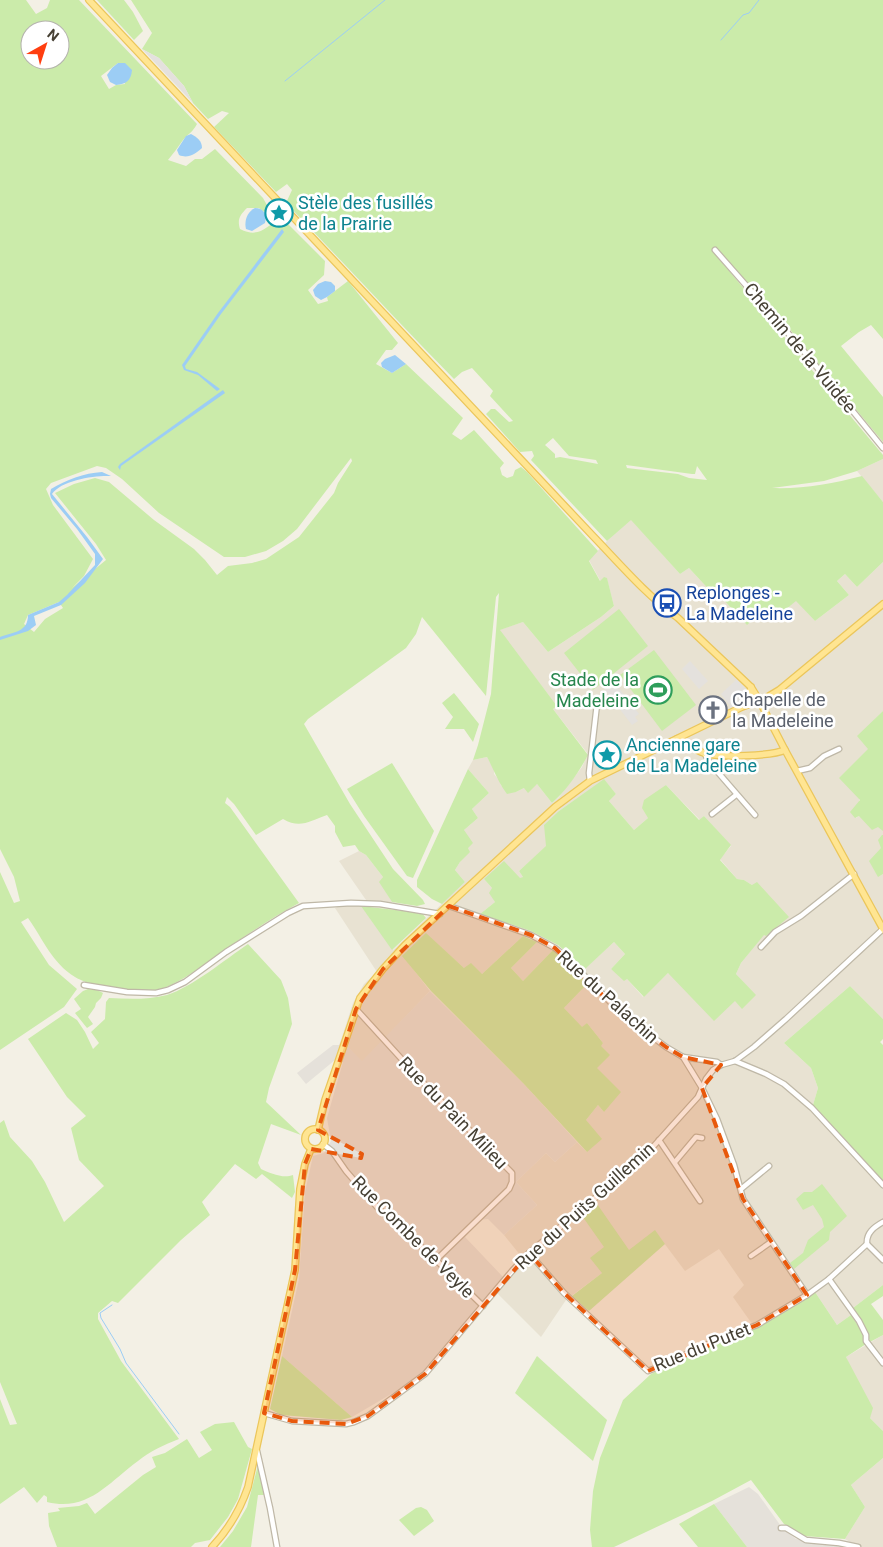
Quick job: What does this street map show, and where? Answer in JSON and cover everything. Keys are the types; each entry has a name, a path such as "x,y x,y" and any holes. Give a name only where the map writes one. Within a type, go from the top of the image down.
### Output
{"main road":[{"path":"89,0 518,458 643,587 751,687 883,929"},
{"path":"318,1130 325,1100 360,998 405,945 555,807 590,782 745,705 768,697 883,604"},
{"path":"745,705 750,696 751,687"},
{"path":"677,739 705,754 718,756 774,753 785,750"},
{"path":"311,1130 318,1130 325,1138 323,1144 318,1149 311,1149 305,1141 306,1134 311,1130"},
{"path":"212,1547 233,1521 242,1504 257,1452 293,1277 300,1189 305,1164 311,1149"}],"street":[{"name":"Chemin de la Vuidée","path":"715,250 802,349 883,448"},
{"path":"590,782 589,773 597,704"},
{"path":"797,771 810,768 824,756 839,749"},
{"path":"705,754 709,762 755,816"},
{"path":"712,814 736,795"},
{"path":"761,947 775,932 801,916 854,874"},
{"path":"84,985 127,992 156,994 168,990 185,982 234,947 288,913 303,906 351,903 380,904 440,914"},
{"name":"Rue du Palachin","path":"449,906 531,935 554,948 566,957 620,1012 666,1047 683,1057 702,1088 720,1128 743,1199 808,1295"},
{"path":"683,1057 717,1062 721,1065 735,1061 786,1019 883,929"},
{"name":"Rue du Pain Milieu","path":"356,1009 436,1096 512,1173 512,1182 509,1189 436,1260"},
{"path":"735,1061 784,1084 812,1108 883,1185"},
{"name":"Rue du Puits Guillemin","path":"264,1413 292,1421 346,1424 368,1416 425,1374 529,1253 642,1159 698,1096 706,1079 713,1070 721,1065"},
{"path":"674,1162 696,1137 702,1138"},
{"path":"659,1140 700,1201"},
{"name":"Rue Combe de Veyle","path":"323,1144 332,1151 346,1171 377,1207 436,1260 483,1306"},
{"path":"741,1189 769,1166"},
{"name":"Rue du Putet","path":"529,1253 564,1293 648,1371 669,1363 700,1347 756,1325 808,1295 829,1279 867,1244 866,1238 870,1232 883,1222"},
{"path":"750,1256 771,1242"},
{"path":"867,1244 883,1260"},
{"path":"829,1279 859,1321 866,1335 866,1341 883,1362"},
{"path":"257,1452 277,1547"},
{"path":"781,1528 786,1528 806,1540 858,1547"}],"highlighted area":[{"path":"449,906 531,935 555,948 620,1012 666,1047 683,1057 721,1065 702,1088 743,1199 807,1295 757,1325 648,1371 564,1293 529,1253 425,1374 368,1416 346,1424 292,1421 264,1413 295,1270 305,1164 311,1149 361,1158 362,1154 318,1130 356,1009 383,969"}],"shaded area":[{"path":"142,49 159,58 184,86 193,103"},
{"path":"883,459 883,502 857,471"},
{"path":"631,519 680,574 689,568 714,595 721,597 747,624 763,610 796,600 815,621 849,595 837,581 845,574 857,587 883,562 883,711 874,720 856,818 859,816 883,823 883,847 879,876 883,874 883,1019 850,986 784,1043 811,1068 818,1088 813,1105 883,1181 883,1285 853,1308 851,1315 837,1325 815,1292 756,1328 733,1297 744,1285 719,1249 685,1271 655,1231 629,1251 604,1247 602,1273 566,1300 541,1337 494,1288 521,1256 504,1235 537,1205 516,1182 546,1153 555,1162 577,1142 587,1152 586,1120 598,1105 604,1112 597,1068 600,1046 603,1043 587,1023 582,1028 564,1008 587,984 579,974 614,942 625,954 611,969 627,979 643,997 668,973 735,1001 755,995 736,974 741,963 764,934 752,885 744,880 737,879 720,859 731,846 704,816 700,820 666,785 648,818 634,830 609,801 616,794 604,780 559,811 547,846 519,871 523,877 521,879 484,879 492,888 495,902 480,914 531,931 558,945 523,981 511,968 537,942 529,938 523,936 482,974 464,968 426,934 403,956 430,991 362,1062 341,1040 353,1003 364,984 377,972 335,908 354,900 366,900 339,861 359,851 366,855 383,877 380,882 392,902 392,909 362,906 393,950 465,882 455,870 469,852 464,830 478,818 472,809 489,793 468,769 473,760 487,757 501,786 516,792 537,784 552,803 559,797 582,767 588,754 553,709 557,706 499,630 523,622 548,652 601,617 614,606 607,579 601,582 589,560"},
{"path":"690,661 708,681 699,689 682,669"},
{"path":"611,678 639,714 635,717 638,721 632,725 602,686"},
{"path":"737,679 747,691 748,696 732,708 721,694"},
{"path":"430,991 523,1083 577,1142 555,1162 546,1153 516,1182 537,1205 504,1235 488,1219 479,1220 465,1237 503,1277 423,1371 403,1387 352,1417 282,1356 299,1279 305,1192 313,1156 324,1153 331,1141 327,1118 343,1062 335,1060 306,1084 297,1073 333,1045 339,1045 341,1040 362,1061"},
{"path":"883,1335 883,1431 870,1418 846,1357"},
{"path":"883,1458 883,1547 858,1547 845,1539 865,1507 851,1485"},
{"path":"749,1487 758,1494 783,1529 796,1539 849,1547 747,1547 714,1504"}],"green space":[{"path":"0,0 26,0 36,14 47,8 50,0 79,0 197,124 168,160 186,166 195,159 202,159 215,149 263,198 268,207 264,212 259,208 247,208 240,217 240,229 253,233 258,232 282,218 325,261 324,275 308,290 318,304 328,301 327,297 348,281 398,343 392,350 386,350 376,364 392,373 406,364 463,418 452,434 461,440 474,430 504,463 500,468 502,475 507,478 513,476 515,470 521,467 527,472 598,551 589,561 600,581 604,577 607,578 614,606 601,617 548,652 523,622 500,630 557,706 553,709 588,755 563,792 552,803 537,784 528,793 524,788 507,794 487,757 473,760 491,694 499,593 496,597 486,696 422,617 416,634 406,648 308,719 304,724 350,804 393,869 425,904 417,906 392,902 379,882 383,877 366,855 359,851 355,845 343,847 335,832 335,826 327,815 300,824 283,819 256,835 227,797 225,803 230,807 299,903 258,927 179,981 164,988 144,991 106,987 75,977 54,958 28,918 21,922 49,965 77,989 64,1007 0,1050 0,872 14,903 20,901 14,877 0,849","holes":["118,63 125,84 116,85 109,89 101,76","351,458 352,461 334,493 299,537 266,559 228,566 217,575 194,549 154,520 109,482 95,478 74,484 55,493 96,544 106,560 72,588 84,576 93,559 53,505 46,489 51,483 97,466 106,468 122,479 159,513 224,557 245,557 266,551 283,541 297,529","59,602 63,608 45,619 34,632 24,624 28,615"]},
{"path":"97,0 124,0 143,31 134,40"},
{"path":"131,0 883,0 883,339 871,325 841,346 883,397 883,442 787,326 726,260 715,254 883,455 883,459 857,471 824,481 772,488 795,488 862,476 883,502 883,562 857,587 845,574 837,581 849,595 815,621 796,601 780,614 772,606 767,610 763,610 747,625 721,597 714,595 689,568 680,574 631,520 607,541 531,460 534,456 532,451 520,452 486,414 491,409 495,409 509,422 513,421 490,396 493,391 472,368 462,372 454,379 286,203 292,190 287,184 276,192 214,127 229,113 222,111 208,119 193,103 184,86 159,58 142,49 152,33","holes":["553,438 569,456 596,460 598,464 560,457 555,458 555,454 545,445","626,465 692,474 695,474 697,466 707,480 689,478 678,474 627,468"]},
{"path":"619,609 648,646 593,690 564,653"},
{"name":"Stade de la Madeleine","path":"654,650 696,705 662,731 620,675"},
{"path":"454,693 479,724 473,742 464,729 445,729 453,717 442,703"},
{"path":"883,711 883,831 878,827 872,830 859,816 855,818 850,812 860,800 839,778 868,749 857,736"},
{"path":"392,763 434,831 413,878 407,876 347,789"},
{"path":"468,769 489,793 472,809 478,818 464,830 473,843 468,848 470,852 455,870 465,882 442,904 417,887 417,880"},
{"path":"604,779 616,794 609,801 634,830 648,818 642,808 644,800 666,785 699,820 704,816 731,845 720,860 737,879 744,880 752,885 757,882 789,917 766,936 764,935 741,963 736,974 756,995 742,1009 735,1001 714,1021 668,973 644,997 627,979 624,981 611,969 625,954 614,942 585,969 558,945 531,931 480,914 495,902 489,893 492,888 484,879 504,861 520,878 523,877 519,871 546,846 544,825 559,811"},
{"path":"882,835 883,874 878,877 869,861 881,848 878,840"},
{"path":"361,906 422,913 426,918 392,950"},
{"path":"426,933 464,968 471,963 482,974 523,936 537,942 511,968 523,981 553,950 565,958 587,984 564,1008 582,1027 587,1023 603,1043 601,1046 610,1055 597,1068 621,1092 604,1112 598,1105 586,1120 602,1139 587,1152 523,1083 431,991 402,956"},
{"path":"248,944 281,980 288,998 292,1024 269,1088 266,1102 301,1135 271,1124 258,1163 261,1169 272,1174 281,1176 293,1175 295,1192 292,1198 262,1174 256,1179 235,1164 202,1202 210,1215 181,1240 118,1303 112,1301 98,1313 98,1319 121,1361 179,1439 147,1454 97,1494 86,1499 74,1503 61,1504 47,1502 47,1497 44,1495 37,1503 24,1487 0,1504 0,1399 10,1425 17,1424 0,1382 0,1123 4,1120 10,1137 32,1161 45,1182 64,1222 104,1186 79,1160 71,1128 86,1116 67,1097 28,1039 66,1013 77,1020 93,1049 99,1043 91,1032 105,1019 106,1002 109,998 131,999 167,995 187,986"},
{"path":"850,986 883,1019 883,1039 880,1042 883,1045 883,1181 813,1105 818,1088 811,1068 784,1043"},
{"path":"88,989 103,993 88,1017 93,1024 87,1028 75,1013 81,1009 74,999"},
{"path":"822,1184 847,1216 830,1232 829,1240 794,1269 790,1263 803,1253 808,1240 824,1227 822,1219 813,1205 803,1210 796,1199 804,1192 812,1192"},
{"path":"595,1201 629,1250 655,1230 665,1244 589,1311 572,1296 602,1273 590,1258 604,1247 580,1213"},
{"path":"883,1285 883,1296 871,1304 883,1320 883,1335 870,1342 863,1324 853,1308"},
{"path":"815,1292 837,1325 851,1315 861,1330 866,1344 846,1357 873,1408 870,1418 883,1431 883,1458 851,1485 865,1507 845,1539 804,1536 784,1524 751,1480 712,1501 614,1547 592,1547 590,1530 593,1491 600,1458 623,1400 651,1374 706,1347 756,1328"},
{"path":"282,1356 352,1417 341,1420 281,1415 270,1409"},
{"path":"537,1356 607,1420 593,1461 515,1393"},
{"path":"234,1422 248,1447 252,1449 238,1499 228,1517 210,1540 195,1543 191,1547 57,1547 49,1526 48,1513 60,1511 58,1508 79,1506 87,1503 95,1514 143,1475 156,1467 152,1457 165,1453 187,1439 199,1458 212,1450 200,1432 215,1424"},
{"path":"258,1465 264,1495 258,1495 251,1547 220,1547 233,1531 247,1507"},
{"path":"714,1504 747,1547 698,1547 679,1524"},
{"path":"421,1507 427,1510 434,1521 414,1536 399,1520 416,1508"}],"water":[{"path":"118,63 125,63 132,70 127,81 116,85 110,82 107,75"},
{"path":"191,134 199,139 202,148 188,156 179,155 177,150 186,136"},
{"path":"255,208 263,211 266,220 265,223 252,231 246,229 245,223 248,214"},
{"path":"282,229 284,232 221,314 185,366 186,369 197,372 220,389 217,391 198,375 184,370 182,365 218,313"},
{"path":"325,281 331,282 335,286 335,291 321,300 315,296 313,290 318,284"},
{"path":"395,355 406,364 392,373 382,367 381,363"},
{"path":"223,390 225,393 121,466 120,470 118,467 120,464"},
{"path":"102,472 111,476 79,479 63,485 52,494 103,559 85,583 61,605 34,616 36,625 28,631 0,640 0,637 23,628 26,625 28,615 59,602 95,565 95,554 51,498 50,494 51,489 69,480 82,475"}],"waterway":[{"path":"285,81 385,0"},
{"path":"721,40 743,15 749,13 759,0"},
{"path":"112,1305 100,1313 101,1318 120,1349 126,1363 179,1434"}],"place":[{"name":"Stèle des fusillés de la Prairie","path":"279,213"},
{"name":"Replonges - La Madeleine","path":"667,603"},
{"name":"Stade de la Madeleine","path":"658,690"},
{"name":"Chapelle de la Madeleine","path":"713,710"},
{"name":"Ancienne gare de La Madeleine","path":"607,755"}]}
